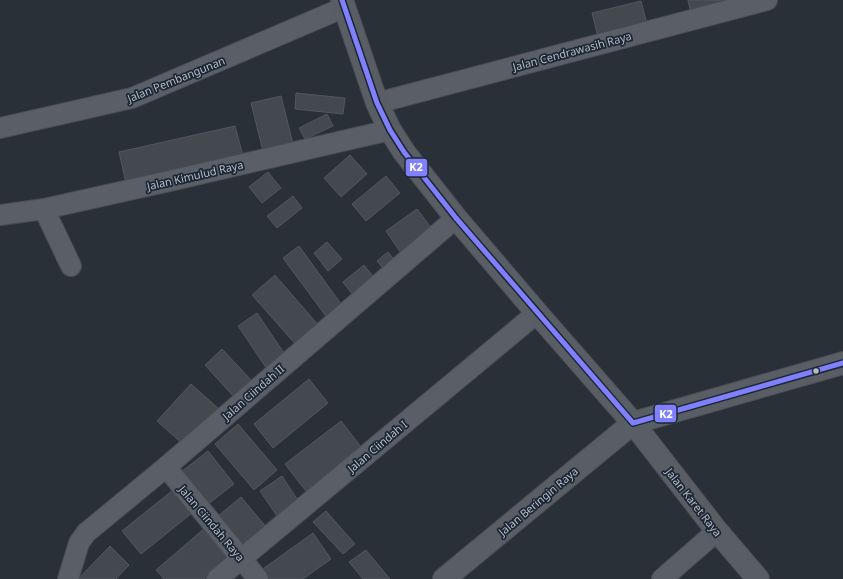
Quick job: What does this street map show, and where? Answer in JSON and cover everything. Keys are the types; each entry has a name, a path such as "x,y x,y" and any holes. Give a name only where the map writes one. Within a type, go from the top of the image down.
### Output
{"street":[{"name":"Jalan Cendrawasih Raya","path":"377,103 767,0"},
{"name":"Jalan Karet Raya","path":"343,4 377,103 390,130 404,152 456,218 633,423 717,531 758,579"},
{"name":"Jalan Pembangunan","path":"0,128 132,98 343,4"},
{"name":"Jalan Kimulud Raya","path":"0,214 44,208 174,180 390,130"},
{"path":"44,208 71,266"},
{"name":"Jalan Ciindah II","path":"68,579 82,537 166,467 456,218"},
{"name":"Jalan Ciindah I","path":"217,579 537,313"},
{"path":"633,423 843,363"},
{"name":"Jalan Beringin Raya","path":"444,579 633,423"},
{"name":"Jalan Ciindah Raya","path":"166,467 258,579"},
{"path":"662,579 717,531"}],"building":[{"path":"688,0 726,0 727,8 691,14"},
{"path":"641,1 648,28 599,41 592,13"},
{"path":"296,93 345,98 343,114 295,109"},
{"path":"281,96 293,144 263,151 251,103"},
{"path":"327,114 333,126 305,139 299,128"},
{"path":"235,126 243,156 126,183 119,152"},
{"path":"350,155 367,174 341,197 324,178"},
{"path":"268,172 281,188 262,203 249,187"},
{"path":"386,176 400,193 366,221 352,204"},
{"path":"293,196 302,208 277,228 267,216"},
{"path":"417,209 435,233 403,256 386,231"},
{"path":"327,242 342,259 328,271 314,253"},
{"path":"299,246 344,308 328,319 283,258"},
{"path":"388,252 397,263 386,272 377,261"},
{"path":"364,265 376,280 355,298 343,282"},
{"path":"275,275 320,327 298,347 252,295"},
{"path":"257,313 288,359 269,372 238,326"},
{"path":"222,349 252,381 234,397 205,365"},
{"path":"309,379 328,403 273,448 254,424"},
{"path":"191,384 220,410 186,447 157,421"},
{"path":"341,421 365,452 309,495 285,464"},
{"path":"238,424 277,470 254,490 215,444"},
{"path":"208,451 234,484 207,505 181,472"},
{"path":"282,476 301,505 279,519 260,491"},
{"path":"173,490 192,513 141,554 122,531"},
{"path":"241,497 267,528 243,548 217,517"},
{"path":"326,511 355,544 343,554 313,522"},
{"path":"206,527 231,556 204,579 164,579 156,570"},
{"path":"313,533 331,559 303,579 266,579 260,571"},
{"path":"110,546 129,565 116,579 78,579"},
{"path":"366,550 390,579 363,579 349,562"}],"transit line":[{"name":"K2","path":"342,0 377,103 390,130 404,152 456,218 633,423 843,363"}]}
